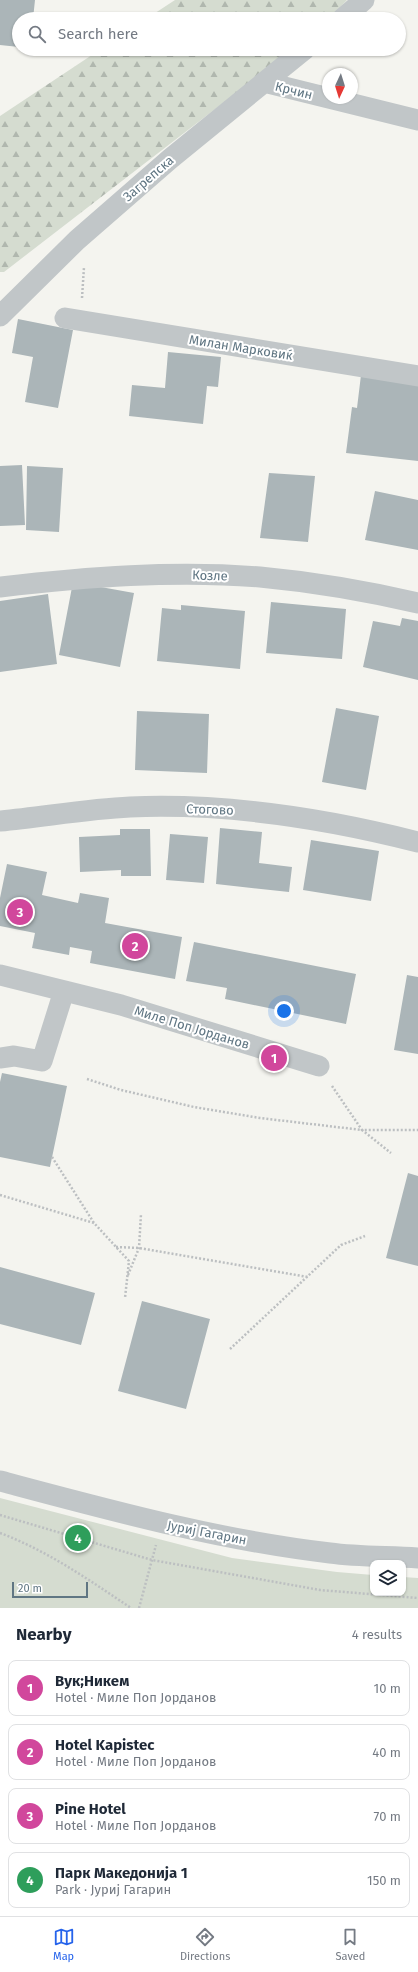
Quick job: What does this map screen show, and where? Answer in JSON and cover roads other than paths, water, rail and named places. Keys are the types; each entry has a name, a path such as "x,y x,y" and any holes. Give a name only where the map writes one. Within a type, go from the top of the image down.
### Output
{"street":[{"path":"350,12 364,0"},
{"name":"Загрепска","path":"0,316 77,240 170,159 296,56"},
{"name":"Крчин","path":"264,82 418,120"},
{"name":"Милан Марковиќ","path":"73,319 418,376"},
{"name":"Козле","path":"0,587 110,577 188,574 260,577 360,590 418,603"},
{"name":"Стогово","path":"0,821 130,807 251,810 372,831 418,842"},
{"name":"Миле Поп Јорданов","path":"0,975 121,1005 319,1066"},
{"path":"0,1058 14,1056 42,1061 64,991"},
{"name":"Јуриј Гагарин","path":"0,1481 161,1523 331,1553 418,1558"}],"place":[{"name":"Pine Hotel","path":"20,912"},
{"name":"Hotel Kapistec","path":"135,946"},
{"name":"Вук;Никем","path":"274,1058"},
{"name":"Парк Македонија 1","path":"78,1538"}]}
